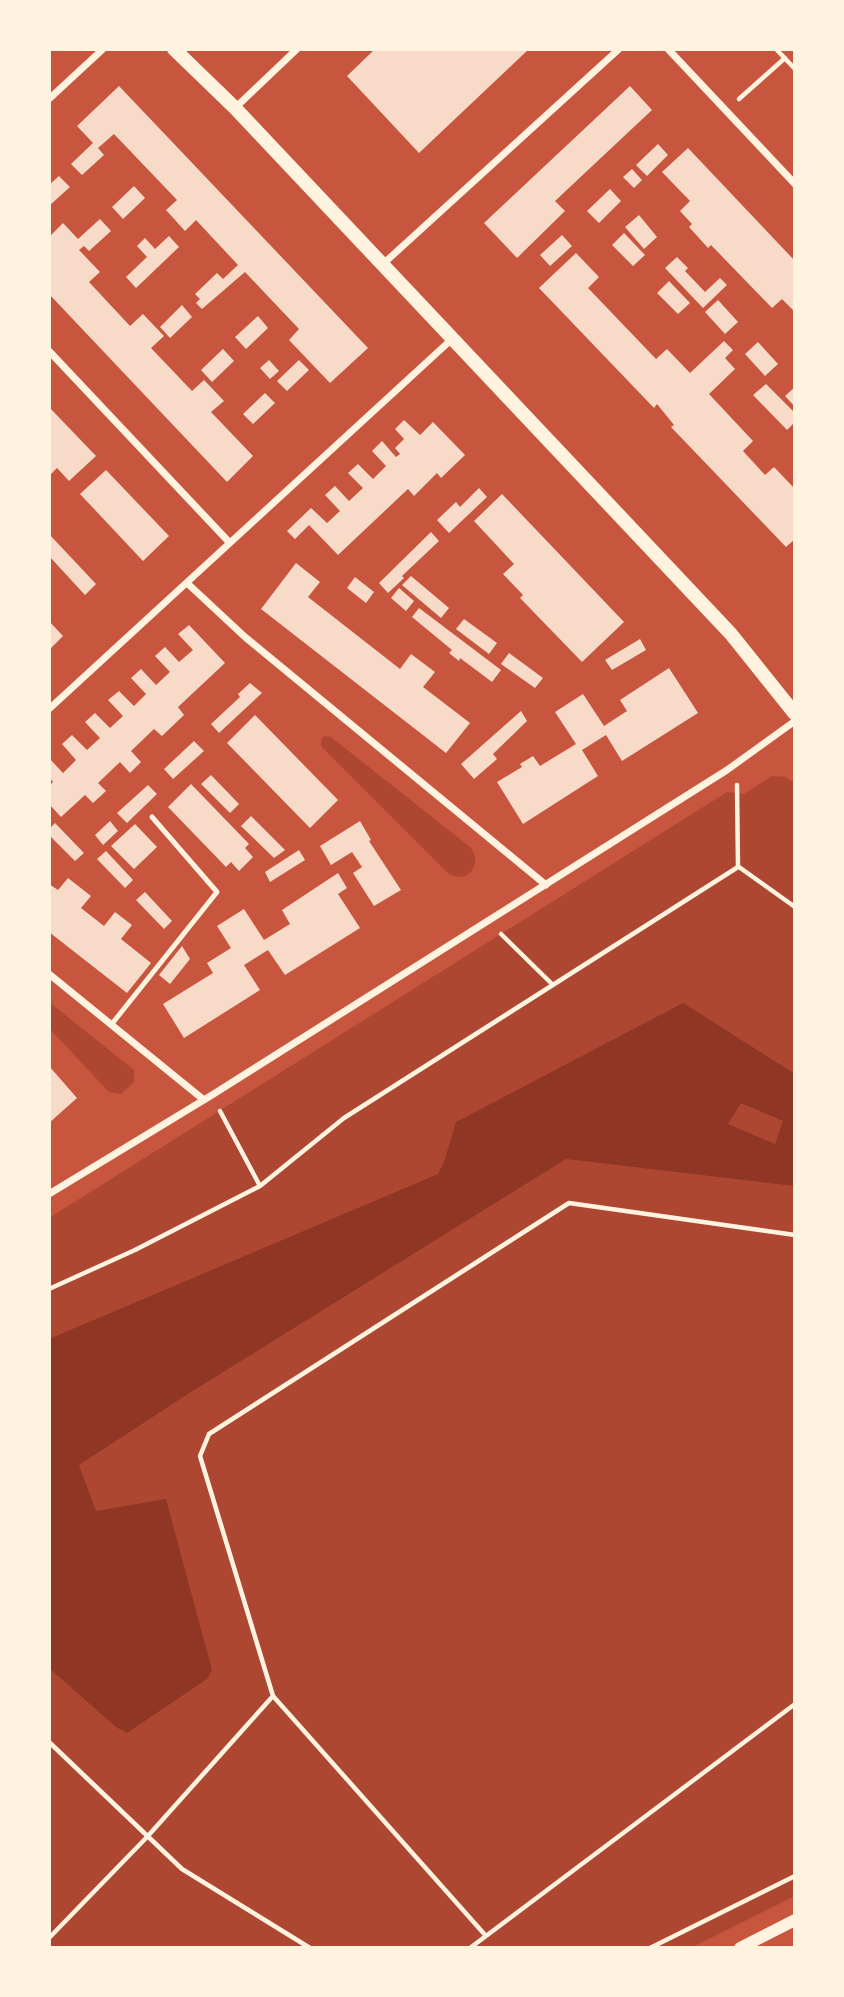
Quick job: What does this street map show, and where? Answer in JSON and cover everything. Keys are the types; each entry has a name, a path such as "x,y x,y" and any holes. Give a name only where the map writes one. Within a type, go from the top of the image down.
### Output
{"main road":[{"path":"174,49 235,108 731,634 795,714"}],"street":[{"path":"49,99 103,49"},
{"path":"235,108 297,49"},
{"path":"383,264 620,49"},
{"path":"668,49 795,184"},
{"path":"49,709 452,339"},
{"path":"49,351 229,542"},
{"path":"187,583 245,637 546,885"},
{"path":"49,1194 546,885 727,770 795,721"},
{"path":"49,974 204,1100"},
{"path":"740,1948 795,1920"}],"lane":[{"path":"111,1026 217,892 152,817"}],"path":[{"path":"776,49 795,69"},
{"path":"726,111 785,58"},
{"path":"727,770 738,788 738,867 795,907"},
{"path":"49,1289 135,1250 260,1186 344,1118 738,867"},
{"path":"488,921 553,985"},
{"path":"212,1095 260,1186"},
{"path":"486,1936 273,1696 200,1456 209,1434 569,1203 795,1235"},
{"path":"49,1938 147,1837 273,1696"},
{"path":"470,1948 795,1704"},
{"path":"49,1742 183,1869 310,1948"},
{"path":"650,1948 795,1876"}],"shaded area":[{"path":"324,736 331,737 470,847 475,860 472,871 462,876 449,874 321,746"},
{"path":"772,776 786,777 795,783 795,1896 691,1948 49,1948 49,1218 727,792 744,794"},
{"path":"49,1002 134,1070 134,1082 121,1094 109,1092 49,1028"},
{"path":"683,1003 795,1074 795,1186 566,1159 191,1392 79,1465 96,1511 166,1499 212,1670 207,1679 127,1733 116,1727 49,1668 49,1339 438,1174 456,1122","holes":["741,1103 783,1121 775,1144 728,1124"]}],"building":[{"path":"375,49 529,49 419,153 347,76"},
{"path":"119,86 368,348 330,383 289,340 299,329 245,272 202,309 196,303 200,299 195,294 217,273 223,279 238,265 196,220 185,231 166,210 177,200 114,134 98,148 104,155 82,175 71,164 93,143 77,126"},
{"path":"630,86 652,110 555,201 565,211 517,258 484,223"},
{"path":"658,144 668,155 647,176 636,165"},
{"path":"688,148 795,261 795,312 782,299 772,308 711,245 708,248 689,227 692,224 680,211 690,201 662,172"},
{"path":"632,169 642,180 634,188 623,177"},
{"path":"59,176 70,187 49,206 49,185"},
{"path":"134,186 145,198 123,219 112,207"},
{"path":"610,189 621,201 599,223 587,211"},
{"path":"639,215 657,237 644,249 625,227"},
{"path":"100,219 111,231 89,251 84,246 79,250 100,272 89,282 130,326 143,314 164,336 151,348 192,391 204,380 224,401 211,412 253,456 227,482 49,294 49,237 63,223 78,239"},
{"path":"624,233 645,255 633,266 612,245"},
{"path":"562,235 572,246 550,266 540,255"},
{"path":"169,236 179,247 136,288 126,277 147,257 137,246 145,238 155,249"},
{"path":"576,253 599,277 588,288 656,359 667,349 690,373 724,341 733,350 725,358 735,369 709,394 753,441 743,451 765,475 774,467 795,489 795,539 786,547 671,427 674,425 657,404 654,408 539,288"},
{"path":"677,257 688,268 685,271 705,292 720,278 727,285 703,308 665,268"},
{"path":"669,281 690,303 678,314 657,293"},
{"path":"718,300 738,322 725,334 705,312"},
{"path":"182,305 192,317 170,338 160,327"},
{"path":"258,316 268,328 246,349 235,337"},
{"path":"758,342 778,364 765,376 745,354"},
{"path":"223,349 234,361 212,382 201,370"},
{"path":"269,360 279,371 270,379 260,368"},
{"path":"299,360 309,370 287,391 277,381"},
{"path":"766,384 795,413 795,422 787,430 753,395"},
{"path":"795,387 795,407 785,396"},
{"path":"265,393 275,403 253,424 243,414"},
{"path":"49,407 96,456 69,481 57,468 49,476"},
{"path":"404,420 420,435 433,422 465,455 441,478 437,473 414,496 408,489 338,555 309,525 295,539 287,531 311,508 327,523 340,511 325,495 335,486 349,501 363,488 348,473 358,464 373,479 386,466 372,451 382,441 396,457 400,454 395,448 404,439 395,429"},
{"path":"106,470 169,536 143,561 80,494"},
{"path":"479,488 487,497 449,533 437,520 456,502 460,507"},
{"path":"502,494 624,622 582,662 520,598 523,595 503,574 514,564 474,521"},
{"path":"431,532 439,541 388,593 379,583"},
{"path":"49,534 96,584 85,595 49,556"},
{"path":"296,563 320,582 308,597 400,669 411,654 435,672 423,687 470,723 446,753 261,609"},
{"path":"411,576 449,608 441,618 402,585"},
{"path":"355,577 374,592 366,603 347,588"},
{"path":"399,588 414,601 406,611 391,598"},
{"path":"419,608 501,670 492,682 449,653 452,650 412,617"},
{"path":"464,619 497,643 489,654 456,629"},
{"path":"49,621 63,636 49,650"},
{"path":"189,625 225,663 178,707 184,715 162,736 154,729 131,751 141,762 130,773 120,762 98,783 106,791 93,803 85,795 61,817 49,804 49,786 53,782 49,777 49,758 63,773 76,760 62,744 72,735 87,750 100,738 85,722 95,713 110,728 123,716 108,700 119,691 134,706 146,694 131,678 141,669 156,685 170,672 155,656 165,647 179,662 193,650 178,634"},
{"path":"640,639 646,650 612,670 605,660"},
{"path":"509,653 543,678 535,688 501,664"},
{"path":"669,668 698,713 622,761 606,735 582,750 598,776 523,824 497,782 522,767 520,764 533,756 540,766 576,744 555,712 583,694 604,726 627,711 620,700"},
{"path":"250,683 262,693 219,733 211,724 240,697 238,694"},
{"path":"521,711 527,721 493,754 497,759 474,779 461,764"},
{"path":"255,715 338,800 310,828 227,743"},
{"path":"194,741 204,751 173,779 164,769"},
{"path":"211,775 239,804 230,813 201,784"},
{"path":"191,784 249,844 245,848 253,857 239,871 231,862 226,867 168,807"},
{"path":"148,785 157,794 127,823 117,813"},
{"path":"251,816 285,850 274,858 241,826"},
{"path":"110,821 118,831 103,845 95,835"},
{"path":"360,821 371,840 369,841 401,890 374,906 353,873 362,867 352,852 331,865 320,846"},
{"path":"55,823 84,853 75,861 49,835 49,829"},
{"path":"135,824 157,847 134,869 111,846"},
{"path":"299,850 305,860 270,882 265,872"},
{"path":"106,851 133,880 125,888 97,859"},
{"path":"338,873 347,888 338,894 360,928 285,975 268,950 244,965 260,990 184,1038 163,1004 213,973 207,963 231,948 217,926 244,909 264,940 290,924 282,910"},
{"path":"68,878 91,896 81,908 104,926 115,912 132,925 121,939 151,963 127,993 49,932 49,884 58,890"},
{"path":"145,892 172,921 164,929 136,900"},
{"path":"182,946 190,959 170,984 159,975"},
{"path":"49,1066 77,1098 49,1123"}]}
